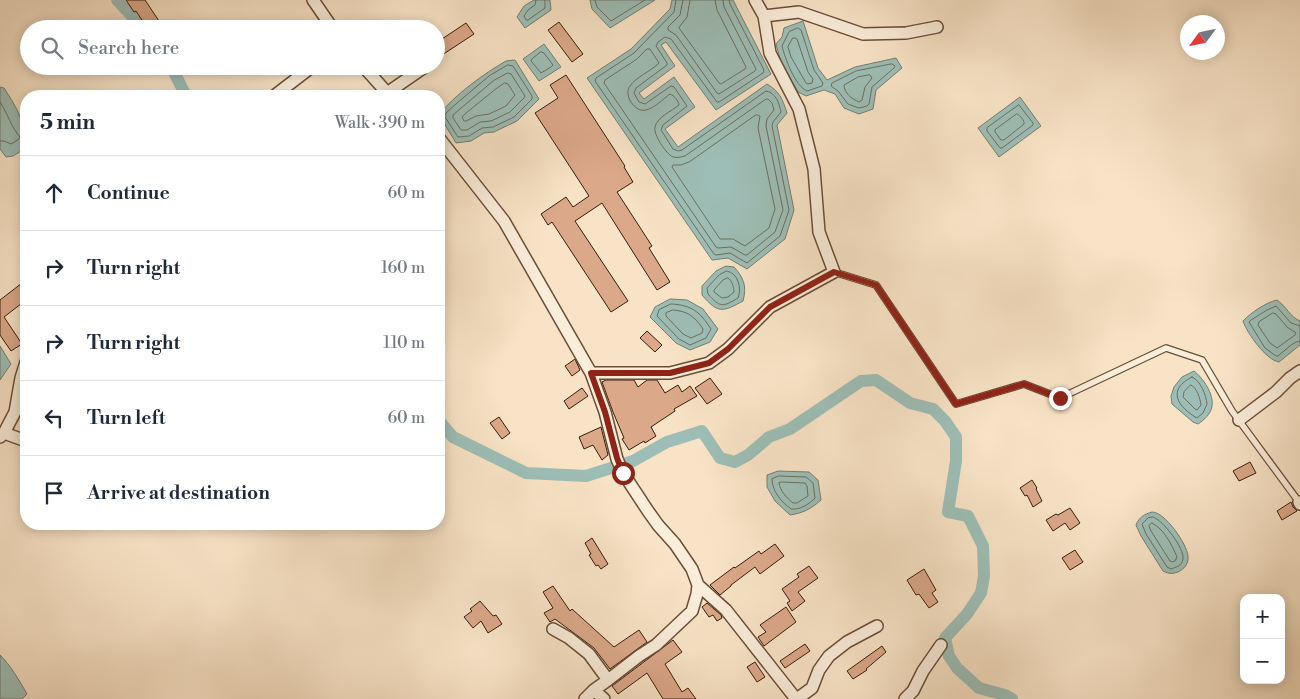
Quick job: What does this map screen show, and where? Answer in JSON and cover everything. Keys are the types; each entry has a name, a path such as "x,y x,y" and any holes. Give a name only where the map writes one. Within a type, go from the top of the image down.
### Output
{"street":[{"path":"313,0 327,20"},
{"path":"591,373 670,373 709,363 728,349 770,307 834,272 819,232 814,169 799,109 770,53 764,16 755,0"},
{"path":"764,16 799,12 863,34 906,33 937,27"},
{"path":"282,90 301,75"},
{"path":"371,75 385,90"},
{"path":"395,90 415,75"},
{"path":"445,146 504,221 591,373 623,473 653,518 675,544 692,569 698,585 698,594 692,611 656,646 639,656 585,699"},
{"path":"1239,420 1300,371"},
{"path":"20,384 15,412 2,435 20,440"},
{"path":"698,585 726,610 796,699 812,688 819,670 830,656 847,642 877,626"},
{"path":"553,629 569,638 589,654 608,680"},
{"path":"905,699 913,691 923,671 941,645"},
{"path":"594,690 604,699"}],"lane":[{"path":"834,272 876,285 956,404 1024,384 1060,398 1166,348 1202,360 1239,420 1299,503"}],"water":[{"path":"534,0 550,0 551,10 525,28 517,17 524,6"},
{"path":"590,0 655,0 610,28 592,9"},
{"path":"672,0 733,0 771,74 716,110 666,42 661,45 675,66 639,93 644,99 674,77 695,107 665,129 678,147 767,84 780,96 787,113 777,125 794,210 785,239 747,269 728,258 712,260 587,78 631,49 670,9"},
{"path":"803,21 818,68 827,80 855,67 896,58 902,68 876,90 873,109 859,114 844,108 835,94 824,90 806,96 798,92 781,62 776,44 782,37 784,28"},
{"path":"544,44 561,67 539,81 523,59"},
{"path":"515,60 539,99 517,121 494,132 484,133 471,141 456,143 445,125 445,107 470,85 506,61"},
{"path":"0,87 4,88 20,117 20,152 13,156 6,157 0,149"},
{"path":"1020,97 1041,126 999,157 978,128"},
{"path":"726,266 734,267 740,275 745,287 744,296 743,301 721,309 712,306 702,295 702,286 716,271"},
{"path":"670,299 687,300 703,309 718,329 710,342 690,350 676,343 650,317 655,307"},
{"path":"1277,300 1293,317 1300,321 1300,345 1279,362 1263,351 1248,332 1243,321 1259,308"},
{"path":"0,346 11,364 0,380"},
{"path":"1194,371 1207,387 1212,401 1209,414 1198,424 1172,404 1171,396 1174,387 1182,377"},
{"path":"778,471 809,472 818,480 821,500 807,510 790,515 775,501 767,487 767,475"},
{"path":"1152,512 1157,513 1169,523 1184,544 1188,556 1187,564 1178,572 1167,573 1163,571 1136,525 1143,516"},
{"path":"0,655 18,678 27,694 22,699 0,699"}],"building":[{"path":"126,0 145,0 158,20 142,20 136,11 134,12"},
{"path":"559,22 583,54 572,62 548,30"},
{"path":"466,23 474,34 445,53 445,37"},
{"path":"566,75 625,166 633,182 617,192 652,246 649,248 670,282 657,290 602,203 575,221 628,301 611,312 552,222 548,225 541,214 566,197 573,207 589,196 535,113 558,98 550,85"},
{"path":"20,285 20,305 4,317 20,341 20,345 11,351 0,335 0,300"},
{"path":"647,331 662,345 655,352 640,338"},
{"path":"575,359 580,370 572,376 565,366"},
{"path":"710,378 722,394 707,404 695,388"},
{"path":"606,380 634,380 638,387 647,380 657,380 665,393 678,385 682,392 690,386 697,396 674,409 675,411 651,427 656,436 629,450 622,439 624,438 602,382"},
{"path":"582,388 588,396 569,409 564,401"},
{"path":"499,417 510,433 502,439 490,423"},
{"path":"601,427 608,455 602,460 593,445 584,449 579,437"},
{"path":"1250,462 1256,473 1239,481 1233,471"},
{"path":"1032,480 1042,501 1033,507 1027,495 1025,496 1020,488"},
{"path":"1291,502 1297,511 1282,520 1277,511"},
{"path":"1070,508 1080,523 1070,530 1065,523 1053,531 1046,520"},
{"path":"592,538 608,564 601,569 598,565 596,566 589,555 591,554 585,543"},
{"path":"775,544 784,556 760,574 755,567 720,595 710,585 759,551 761,554"},
{"path":"1075,550 1083,562 1070,570 1062,558"},
{"path":"809,566 818,578 798,592 805,601 792,611 787,603 790,601 782,589 799,577 797,574"},
{"path":"924,569 936,590 932,593 938,602 929,608 919,594 916,595 907,580"},
{"path":"553,586 570,611 572,609 614,647 639,630 647,642 610,669 594,648 555,619 550,622 544,613 553,608 543,592"},
{"path":"480,601 493,616 496,615 502,624 488,633 481,621 473,628 464,617"},
{"path":"707,603 722,618 717,621 713,615 709,617 702,607"},
{"path":"786,607 796,622 764,646 758,637 766,632 760,625"},
{"path":"673,640 682,652 665,664 682,692 688,688 696,699 663,699 647,673 618,694 612,686"},
{"path":"805,644 810,651 785,668 780,661"},
{"path":"882,646 886,652 867,670 853,679 847,671"},
{"path":"755,662 765,677 757,682 747,667"}],"waterway":[{"path":"117,0 136,20"},
{"path":"176,75 183,90"},
{"path":"445,428 453,437 526,473 586,476 633,461 667,442 702,431 720,458 735,462 748,455 769,437 790,429 861,381 876,380 910,403 933,409 945,421 956,437 956,461 948,512 968,516 983,546 984,576 981,593 967,614 945,638 949,656 957,668 979,688 1005,695 1012,699"}],"route":[{"path":"623,473 591,373 670,373 709,363 728,349 770,307 834,272 876,285 956,404 1024,384 1060,398"}]}
